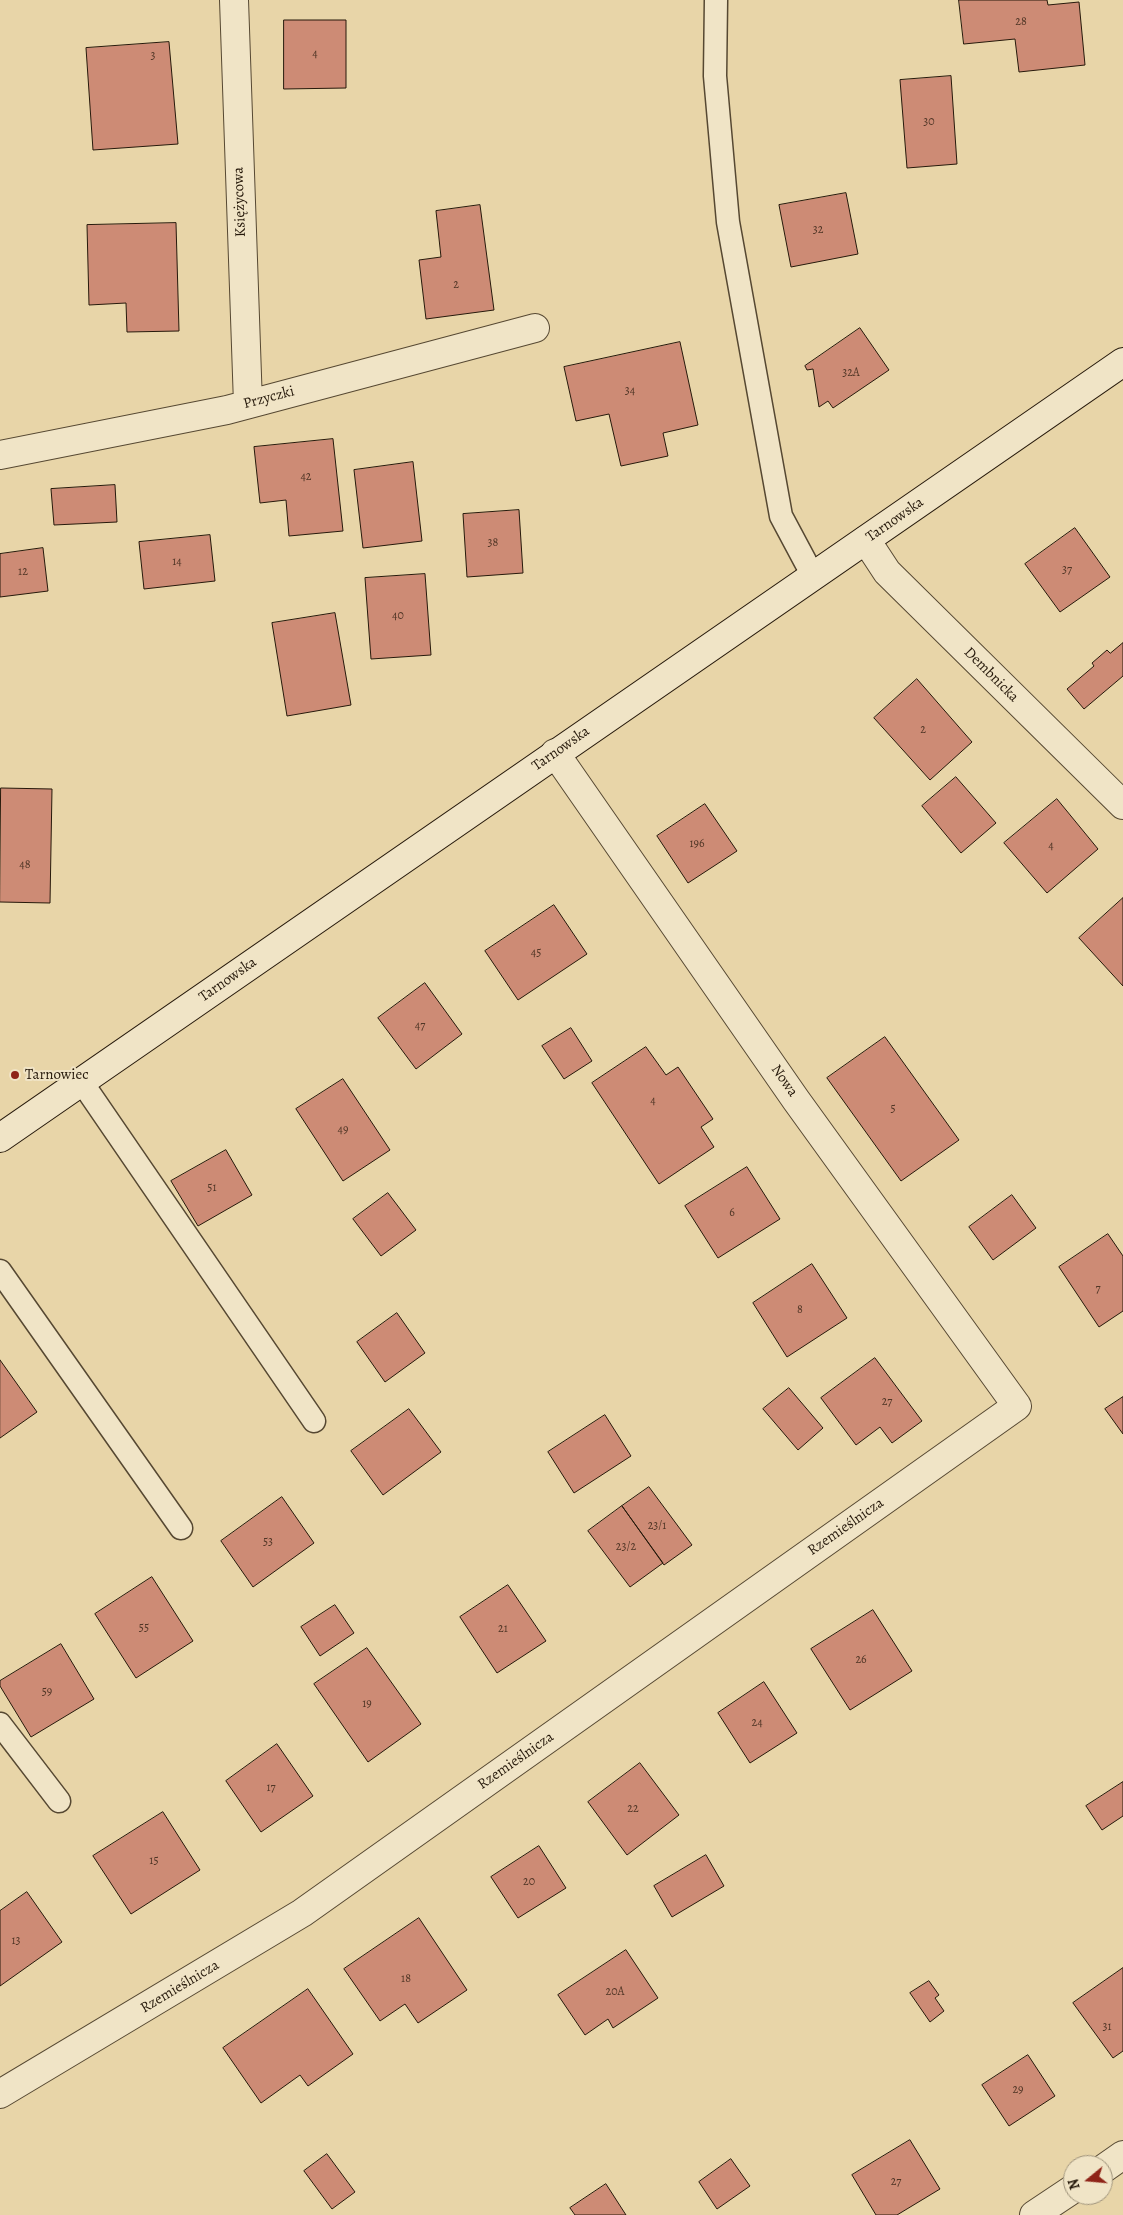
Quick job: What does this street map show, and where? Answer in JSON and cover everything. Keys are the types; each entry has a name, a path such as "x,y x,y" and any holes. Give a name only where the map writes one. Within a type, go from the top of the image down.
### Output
{"street":[{"name":"Księżycowa","path":"234,0 248,404"},
{"name":"Przyczki","path":"0,455 248,404 535,328"},
{"name":"Tarnowska","path":"0,1138 1123,362"},
{"name":"Dembnicka","path":"866,540 887,572 1123,805"},
{"name":"Nowa","path":"555,753 802,1108 1017,1406"},
{"name":"Rzemieślnicza","path":"0,2094 302,1913 1017,1406"},
{"path":"1034,2215 1063,2196"}],"lane":[{"path":"716,0 715,76 728,222 781,516 813,576"},
{"path":"82,1081 314,1421"},
{"path":"0,1271 181,1528"},
{"path":"0,1724 60,1801"}],"building":[{"path":"959,0 1047,0 1048,5 1079,2 1085,65 1019,72 1015,39 964,44"},
{"path":"284,20 346,20 346,88 284,89"},
{"path":"169,42 178,144 93,150 86,48"},
{"path":"951,76 957,164 907,168 900,80"},
{"path":"846,193 858,254 791,267 779,205"},
{"path":"480,205 494,310 426,319 419,260 441,257 436,211"},
{"path":"176,223 179,331 127,332 126,303 89,305 87,225"},
{"path":"860,328 889,370 833,408 828,401 819,407 813,369 807,370 805,366"},
{"path":"680,342 698,425 663,433 668,456 621,466 609,414 576,421 564,367"},
{"path":"333,439 343,531 289,536 286,500 260,503 254,447"},
{"path":"413,462 422,541 363,548 354,470"},
{"path":"115,485 117,522 54,525 51,489"},
{"path":"519,510 523,573 467,577 463,514"},
{"path":"1075,528 1110,577 1060,612 1025,564"},
{"path":"210,535 215,581 144,589 139,542"},
{"path":"43,548 48,591 0,597 0,554"},
{"path":"425,574 431,655 371,659 365,578"},
{"path":"335,613 351,705 287,716 272,623"},
{"path":"1123,643 1123,676 1084,709 1067,689 1094,666 1092,663 1107,650 1110,653"},
{"path":"917,679 972,742 930,780 874,718"},
{"path":"956,777 996,823 961,853 922,806"},
{"path":"1,788 52,789 50,903 0,902"},
{"path":"1057,799 1098,849 1047,893 1004,843"},
{"path":"705,804 737,851 688,883 657,836"},
{"path":"1123,898 1123,986 1079,938"},
{"path":"554,905 587,954 518,1000 485,951"},
{"path":"425,983 462,1034 416,1069 378,1018"},
{"path":"571,1028 592,1061 564,1079 542,1046"},
{"path":"885,1037 959,1140 901,1181 827,1078"},
{"path":"646,1047 666,1075 678,1067 713,1119 701,1127 714,1147 659,1184 592,1083"},
{"path":"343,1079 390,1150 343,1181 296,1109"},
{"path":"226,1150 252,1195 198,1226 171,1181"},
{"path":"747,1167 780,1219 718,1258 685,1206"},
{"path":"388,1193 416,1230 381,1256 353,1219"},
{"path":"1012,1195 1036,1228 993,1260 969,1227"},
{"path":"1108,1234 1123,1256 1123,1311 1099,1327 1059,1267"},
{"path":"812,1264 847,1318 787,1357 753,1303"},
{"path":"397,1313 425,1353 385,1382 357,1342"},
{"path":"875,1358 922,1421 892,1443 880,1427 856,1445 821,1398"},
{"path":"0,1360 37,1412 0,1438"},
{"path":"789,1388 823,1428 798,1450 763,1409"},
{"path":"1123,1397 1123,1434 1105,1409"},
{"path":"409,1409 441,1452 383,1495 351,1451"},
{"path":"605,1415 631,1456 574,1493 548,1452"},
{"path":"649,1487 692,1545 664,1565 622,1506"},
{"path":"282,1497 314,1543 253,1587 221,1541"},
{"path":"622,1506 663,1563 630,1587 588,1531"},
{"path":"152,1577 193,1641 136,1678 95,1614"},
{"path":"508,1585 546,1641 497,1673 460,1617"},
{"path":"335,1605 354,1633 320,1656 301,1627"},
{"path":"873,1610 912,1671 850,1710 811,1649"},
{"path":"61,1644 94,1699 31,1737 0,1686 0,1681"},
{"path":"367,1648 421,1724 368,1762 314,1684"},
{"path":"764,1682 797,1733 750,1763 718,1713"},
{"path":"277,1744 313,1796 261,1832 226,1781"},
{"path":"640,1763 679,1815 627,1855 588,1802"},
{"path":"1123,1782 1123,1816 1102,1830 1086,1806"},
{"path":"163,1812 200,1870 131,1914 93,1856"},
{"path":"539,1846 566,1888 518,1918 491,1877"},
{"path":"706,1855 724,1886 672,1917 654,1886"},
{"path":"27,1892 62,1942 0,1986 0,1911"},
{"path":"419,1918 467,1990 418,2023 405,2004 380,2021 344,1969"},
{"path":"626,1950 658,1998 613,2028 608,2019 585,2035 558,1995"},
{"path":"1123,1968 1123,2051 1113,2058 1073,2003"},
{"path":"929,1981 939,1995 935,1998 944,2011 930,2022 910,1993"},
{"path":"308,1989 353,2054 308,2086 300,2075 261,2103 223,2048"},
{"path":"1028,2055 1055,2096 1009,2126 982,2085"},
{"path":"910,2140 940,2189 897,2215 876,2215 852,2175"},
{"path":"327,2154 355,2192 332,2209 304,2171"},
{"path":"731,2159 750,2186 717,2209 699,2182"},
{"path":"606,2184 626,2215 575,2215 570,2208"}],"place":[{"name":"Tarnowiec","path":"15,1075"}]}
